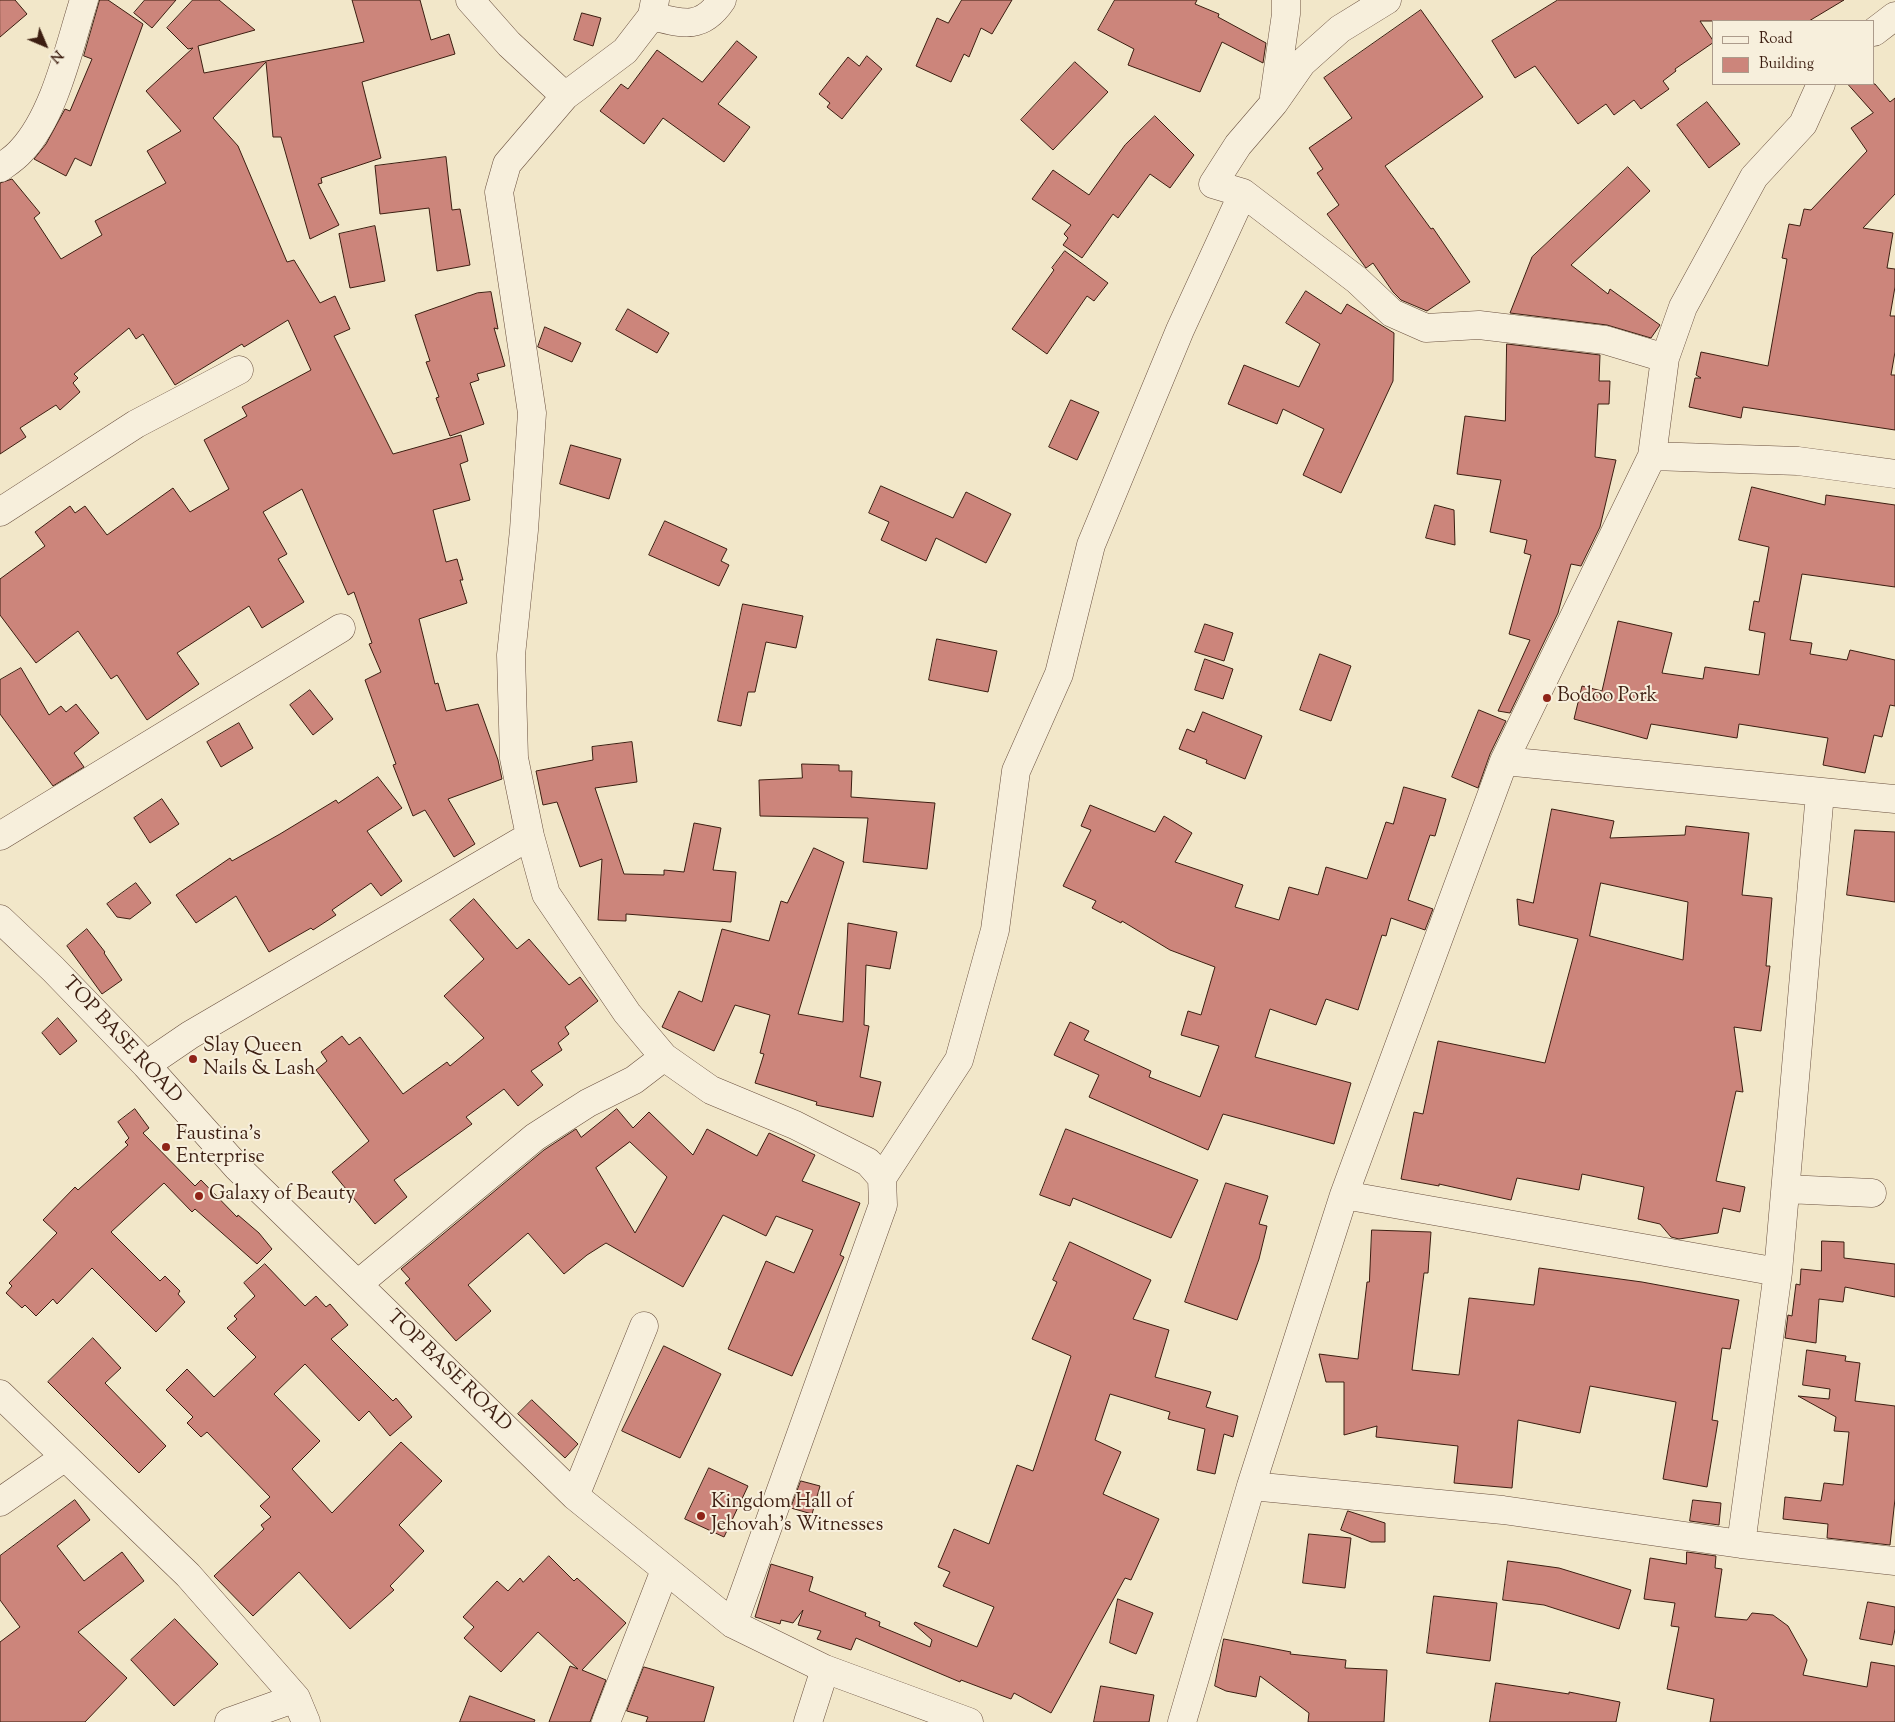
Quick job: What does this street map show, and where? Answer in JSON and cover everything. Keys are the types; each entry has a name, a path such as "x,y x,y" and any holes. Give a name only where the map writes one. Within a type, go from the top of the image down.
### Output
{"street":[{"path":"0,168 21,151 39,126 55,88 84,0"},
{"path":"470,0 509,44 565,96"},
{"path":"722,0 700,21 685,25 654,8 624,51 565,96 507,164 499,192 532,413 524,530 511,655 514,758 530,836 546,894 627,1013 664,1057 711,1090 795,1125 868,1162 882,1178"},
{"path":"1274,104 1286,14 1286,0"},
{"path":"1387,0 1340,29 1302,63 1274,104 1238,144 1213,184 1243,193 1357,280 1392,313 1426,328 1479,325 1605,340 1665,358"},
{"path":"1875,31 1895,16"},
{"path":"1182,1722 1251,1486 1344,1196 1504,761 1652,456 1665,358 1683,307 1754,177 1803,124 1821,85"},
{"path":"734,1624 883,1205 882,1178 959,1060 995,930 1016,771 1059,674 1091,545 1180,330 1243,193"},
{"path":"0,512 136,424 239,370"},
{"path":"1652,456 1798,461 1895,474"},
{"path":"0,836 341,628"},
{"path":"1504,761 1895,799"},
{"path":"1741,1544 1778,1272 1820,793"},
{"path":"146,1065 190,1035 530,836"},
{"name":"TOP BASE ROAD","path":"0,919 53,968 146,1065 237,1167 575,1496 734,1624 825,1670 969,1722"},
{"path":"358,1284 535,1137 588,1103 634,1080 664,1057"},
{"path":"1786,1189 1872,1192"},
{"path":"1344,1196 1778,1272"},
{"path":"575,1496 644,1326"},
{"path":"0,1394 188,1574 301,1710"},
{"path":"0,1502 65,1457"},
{"path":"1251,1486 1503,1510 1741,1544 1895,1561"},
{"path":"606,1722 665,1570"},
{"path":"808,1722 825,1670"},
{"path":"229,1722 301,1710"}],"building":[{"path":"0,0 15,0 27,14 0,37"},
{"path":"100,0 108,0 143,24 91,166 75,158 66,176 34,159 46,144 65,109 70,111 92,59 84,56"},
{"path":"145,0 176,0 152,28 134,13"},
{"path":"193,0 219,0 255,30 198,46 204,73 364,42 352,0 420,0 431,40 449,34 455,54 362,82 381,158 321,178 322,183 318,184 339,225 310,239 281,137 273,137 266,62 213,118 238,146 287,262 294,260 320,303 335,296 350,329 334,336 393,454 461,435 468,461 460,464 470,500 433,510 446,562 457,559 463,580 460,580 467,603 419,619 435,684 438,683 446,711 478,704 498,760 502,779 448,799 475,844 454,857 425,810 413,816 393,765 396,764 365,680 381,672 369,644 372,643 354,592 348,595 302,489 263,512 287,554 278,559 304,602 262,628 249,606 177,653 199,684 147,720 117,675 111,679 78,631 36,663 0,615 0,579 45,546 35,532 70,506 75,513 85,506 107,535 173,488 190,512 229,489 204,440 247,416 242,407 311,370 288,320 244,347 242,344 175,385 143,334 136,339 129,328 74,374 78,378 73,383 80,392 60,410 56,405 20,428 26,437 0,454 0,183 12,179 40,213 34,218 61,259 102,235 95,221 166,183 147,151 181,131 146,91 193,48 188,49 167,28"},
{"path":"962,0 1012,0 992,34 981,28 969,57 964,54 951,82 916,66 937,18 948,23"},
{"path":"1115,0 1197,0 1195,4 1219,14 1218,17 1266,43 1263,63 1222,42 1200,92 1128,65 1134,49 1098,30"},
{"path":"1558,0 1844,0 1811,20 1700,21 1712,39 1712,43 1675,69 1676,71 1663,81 1669,89 1641,109 1634,100 1614,115 1606,104 1578,124 1535,66 1515,78 1492,41"},
{"path":"1421,10 1483,97 1385,166 1431,229 1433,228 1470,282 1427,311 1401,300 1393,292 1373,263 1366,268 1327,214 1339,205 1317,173 1323,169 1309,148 1352,118 1324,78"},
{"path":"582,13 601,18 593,46 574,40"},
{"path":"737,41 757,57 718,104 750,127 724,162 663,118 644,144 600,111 621,84 628,89 657,50 702,82"},
{"path":"867,56 882,69 842,119 827,107 830,103 819,94 848,57 859,66"},
{"path":"1075,62 1108,92 1053,150 1021,120"},
{"path":"1875,84 1890,102 1895,98 1895,194 1863,228 1893,233 1887,268 1895,269 1895,287 1890,316 1895,316 1895,352 1891,375 1895,375 1895,430 1743,407 1741,418 1689,407 1695,378 1701,378 1696,375 1701,352 1768,366 1787,259 1782,258 1789,224 1800,226 1804,209 1811,210 1867,151 1851,128 1873,113 1849,85"},
{"path":"1707,102 1740,144 1709,168 1677,125"},
{"path":"1155,116 1194,155 1170,188 1150,174 1118,218 1113,214 1082,258 1063,245 1068,238 1064,234 1071,225 1032,199 1053,170 1089,195 1125,145"},
{"path":"446,157 452,210 460,209 470,265 437,271 429,208 380,214 375,166"},
{"path":"1628,167 1650,191 1571,265 1608,294 1610,289 1660,325 1651,338 1607,325 1510,313 1532,257"},
{"path":"375,226 385,281 350,288 339,234"},
{"path":"1065,251 1108,283 1094,301 1087,296 1047,354 1012,329 1054,270 1052,268"},
{"path":"1306,291 1341,314 1347,304 1394,333 1393,381 1341,493 1303,475 1324,429 1283,409 1277,424 1228,404 1244,365 1299,387 1320,344 1286,323"},
{"path":"491,292 498,329 494,328 505,366 477,374 479,380 470,383 484,424 450,436 436,398 439,397 426,362 430,361 415,315 477,293"},
{"path":"628,309 669,333 657,353 616,330"},
{"path":"545,327 581,343 572,362 538,347"},
{"path":"1507,344 1600,355 1599,381 1610,381 1609,404 1598,404 1595,457 1616,460 1600,527 1581,566 1571,564 1558,613 1510,713 1498,711 1530,640 1509,634 1531,555 1524,553 1527,540 1490,532 1501,480 1457,474 1465,416 1505,421"},
{"path":"1071,400 1099,412 1077,460 1049,447"},
{"path":"571,445 621,459 609,499 560,484"},
{"path":"881,486 953,518 966,492 1011,514 986,563 936,538 926,561 881,540 889,522 869,513"},
{"path":"1752,487 1825,505 1826,495 1895,505 1895,587 1802,574 1790,640 1812,643 1810,654 1847,660 1850,650 1895,660 1895,706 1890,705 1882,737 1874,735 1865,773 1823,765 1828,738 1739,724 1737,738 1651,724 1647,739 1574,719 1582,686 1602,691 1618,621 1672,633 1662,673 1703,679 1705,667 1759,675 1765,633 1749,630 1754,601 1759,602 1769,547 1739,540"},
{"path":"1435,505 1454,510 1455,545 1426,538"},
{"path":"665,521 727,549 721,561 729,565 719,586 649,555"},
{"path":"743,604 803,616 796,648 766,642 755,692 748,692 741,726 718,721"},
{"path":"1205,624 1233,633 1224,661 1195,652"},
{"path":"937,639 997,651 988,692 929,680"},
{"path":"1320,654 1351,666 1331,721 1300,710"},
{"path":"1205,659 1233,669 1223,699 1195,690"},
{"path":"21,668 49,715 61,706 66,712 76,704 99,733 74,753 84,767 53,786 0,714 0,680"},
{"path":"310,690 333,719 313,735 290,705"},
{"path":"1479,710 1506,721 1490,754 1478,788 1452,777"},
{"path":"1203,712 1262,736 1245,779 1206,763 1207,760 1179,749 1187,729 1194,732"},
{"path":"239,723 253,748 221,767 207,742"},
{"path":"632,742 637,782 595,788 624,874 664,875 664,870 684,872 694,823 721,828 713,870 736,872 731,922 626,914 626,921 598,920 602,859 580,867 557,802 543,805 536,771 593,760 592,747"},
{"path":"802,764 839,765 839,771 852,771 851,797 935,803 927,869 863,862 868,818 760,816 759,780 802,778"},
{"path":"378,777 402,808 367,831 402,881 381,896 371,883 332,910 336,915 313,930 311,928 269,952 236,896 196,923 176,895 230,858 232,861 336,800 338,803"},
{"path":"1404,787 1446,799 1435,836 1430,835 1408,900 1433,909 1425,930 1391,918 1386,936 1382,935 1358,1010 1326,999 1316,1025 1270,1009 1255,1057 1351,1083 1334,1144 1223,1114 1208,1150 1089,1097 1099,1075 1054,1055 1070,1022 1089,1031 1084,1040 1151,1071 1149,1077 1200,1097 1219,1046 1181,1035 1188,1011 1201,1015 1215,967 1170,950 1122,921 1121,923 1092,908 1096,901 1063,886 1091,830 1081,826 1090,805 1155,832 1164,816 1192,833 1175,862 1243,885 1235,907 1279,920 1289,887 1318,895 1326,867 1367,879 1386,822 1393,824"},
{"path":"162,799 179,824 150,843 134,818"},
{"path":"1552,809 1614,821 1610,838 1685,835 1686,826 1749,833 1742,895 1772,898 1766,966 1770,966 1761,1031 1734,1027 1743,1092 1736,1091 1716,1181 1745,1187 1740,1212 1723,1208 1718,1233 1679,1239 1671,1237 1660,1224 1638,1219 1644,1187 1582,1174 1579,1190 1517,1178 1511,1200 1439,1184 1439,1186 1401,1179 1414,1112 1423,1114 1438,1041 1545,1063 1578,939 1519,925 1517,899 1533,903","holes":["1601,883 1688,902 1683,960 1590,936"]},
{"path":"1855,830 1895,832 1895,902 1847,895"},
{"path":"814,848 844,862 798,1014 843,1022 848,923 897,932 890,969 866,965 864,1025 869,1026 860,1077 881,1082 873,1117 816,1105 817,1102 755,1083 764,1054 760,1053 770,1015 735,1005 714,1051 662,1027 679,991 702,1002 722,929 769,941 781,901 787,903"},
{"path":"136,883 151,903 130,919 117,917 107,904"},
{"path":"474,899 517,949 529,939 569,985 580,977 598,1001 565,1027 569,1034 558,1043 562,1050 531,1071 543,1085 518,1106 504,1089 466,1117 472,1124 394,1180 407,1197 375,1224 332,1172 369,1141 316,1070 327,1061 321,1052 342,1036 349,1045 360,1037 403,1094 447,1062 450,1066 484,1038 444,996 484,959 450,920"},
{"path":"87,929 105,952 122,980 102,994 67,946"},
{"path":"58,1018 77,1041 60,1055 42,1033"},
{"path":"135,1109 149,1128 143,1133 195,1186 201,1180 237,1217 238,1215 259,1233 272,1249 257,1264 195,1209 192,1212 164,1183 111,1232 160,1281 165,1276 180,1291 178,1294 185,1302 156,1332 92,1268 57,1304 53,1299 36,1316 25,1305 22,1308 6,1293 12,1286 9,1283 57,1233 43,1220 75,1187 78,1190 128,1145 125,1142 129,1138 118,1122"},
{"path":"617,1109 633,1128 649,1112 693,1155 707,1129 757,1156 769,1133 815,1155 802,1181 860,1203 840,1255 844,1257 792,1376 728,1349 766,1261 794,1273 813,1230 776,1216 766,1236 723,1215 683,1287 606,1243 587,1255 564,1274 528,1233 468,1285 491,1311 456,1341 405,1283 410,1279 401,1269 544,1150 576,1129 581,1137","holes":["630,1142 667,1177 635,1233 596,1168"]},
{"path":"1066,1129 1198,1180 1171,1238 1073,1198 1070,1206 1040,1195"},
{"path":"1226,1183 1268,1196 1259,1224 1267,1226 1259,1259 1237,1320 1185,1302"},
{"path":"1372,1230 1431,1232 1428,1273 1424,1273 1412,1370 1459,1375 1469,1298 1534,1305 1539,1268 1642,1282 1739,1300 1730,1349 1722,1348 1712,1420 1718,1421 1707,1487 1663,1479 1676,1402 1590,1386 1580,1433 1518,1420 1512,1488 1454,1483 1458,1446 1376,1437 1377,1426 1344,1435 1344,1382 1326,1382 1319,1354 1358,1359 1367,1282 1369,1282"},
{"path":"1822,1241 1844,1242 1844,1258 1895,1264 1895,1297 1845,1287 1843,1302 1819,1299 1816,1343 1785,1338 1788,1315 1792,1316 1796,1284 1800,1285 1801,1269 1821,1271"},
{"path":"1070,1242 1151,1280 1133,1319 1169,1330 1155,1377 1211,1392 1206,1407 1238,1416 1233,1437 1224,1434 1215,1474 1197,1470 1205,1429 1168,1419 1170,1412 1110,1394 1095,1440 1121,1452 1103,1494 1159,1519 1131,1580 1125,1578 1051,1713 1014,1693 1011,1699 961,1680 960,1682 856,1638 851,1650 817,1639 821,1631 798,1625 803,1610 793,1623 781,1620 780,1624 755,1617 771,1564 813,1577 809,1591 866,1613 865,1616 880,1622 879,1626 930,1647 932,1640 914,1624 915,1622 977,1647 994,1607 943,1586 950,1572 938,1567 954,1529 989,1544 1017,1465 1033,1471 1071,1356 1032,1339 1057,1282 1053,1280"},
{"path":"265,1264 305,1306 316,1296 326,1307 330,1304 348,1325 331,1339 393,1401 396,1398 412,1417 390,1436 369,1411 359,1421 305,1364 274,1394 320,1441 292,1469 332,1513 401,1442 442,1481 399,1525 424,1551 390,1586 394,1590 350,1629 299,1572 253,1616 214,1576 264,1529 261,1525 271,1517 260,1506 270,1497 207,1432 201,1437 187,1423 193,1417 166,1390 187,1369 214,1397 256,1357 227,1328 237,1319 234,1316 255,1296 244,1283"},
{"path":"93,1338 121,1368 105,1383 166,1446 139,1473 48,1382"},
{"path":"664,1346 721,1374 680,1458 622,1431"},
{"path":"1807,1350 1846,1356 1845,1361 1860,1363 1855,1401 1895,1406 1895,1499 1890,1545 1827,1538 1828,1524 1783,1519 1785,1497 1821,1501 1824,1483 1843,1485 1849,1432 1834,1431 1836,1417 1798,1396 1829,1399 1830,1389 1803,1385"},
{"path":"532,1400 578,1444 565,1458 518,1414"},
{"path":"709,1468 748,1486 724,1537 685,1519"},
{"path":"801,1481 820,1486 812,1514 791,1508"},
{"path":"75,1500 90,1520 57,1546 84,1581 122,1552 144,1581 78,1632 127,1678 85,1722 0,1722 0,1642 20,1627 0,1600 0,1556"},
{"path":"1693,1500 1721,1503 1719,1525 1690,1521"},
{"path":"1348,1511 1385,1523 1385,1542 1371,1542 1341,1530"},
{"path":"1309,1534 1351,1538 1345,1588 1303,1583"},
{"path":"1687,1552 1716,1556 1715,1568 1722,1569 1715,1617 1747,1620 1752,1613 1773,1615 1788,1626 1807,1660 1803,1675 1867,1687 1871,1662 1895,1666 1895,1722 1710,1722 1714,1699 1667,1689 1679,1627 1671,1626 1675,1603 1644,1599 1650,1558 1686,1564"},
{"path":"549,1556 574,1581 577,1578 626,1623 582,1670 606,1680 590,1722 549,1722 570,1666 578,1669 538,1632 501,1672 464,1638 474,1627 463,1617 497,1581 508,1591 520,1578 523,1582"},
{"path":"1508,1561 1559,1568 1631,1590 1619,1629 1544,1605 1503,1600"},
{"path":"1434,1596 1497,1603 1490,1661 1427,1653"},
{"path":"1118,1599 1153,1613 1136,1654 1110,1643"},
{"path":"1868,1602 1895,1607 1895,1629 1892,1645 1860,1639"},
{"path":"175,1619 218,1664 174,1706 131,1660"},
{"path":"1224,1639 1291,1652 1290,1654 1346,1660 1345,1668 1387,1670 1384,1722 1308,1722 1309,1713 1260,1676 1256,1697 1226,1691 1215,1686"},
{"path":"644,1667 714,1687 704,1722 646,1722 648,1717 627,1711"},
{"path":"1496,1683 1569,1694 1569,1692 1620,1702 1616,1722 1490,1722"},
{"path":"1101,1686 1154,1695 1149,1722 1094,1722"},
{"path":"470,1696 535,1720 534,1722 460,1722"}],"place":[{"name":"Bodoo Pork","path":"1547,698"},
{"name":"Slay Queen Nails & Lash","path":"193,1059"},
{"name":"Faustina's Enterprise","path":"166,1147"},
{"name":"Galaxy of Beauty","path":"199,1196"},
{"name":"Kingdom Hall of Jehovah's Witnesses","path":"701,1516"}]}
